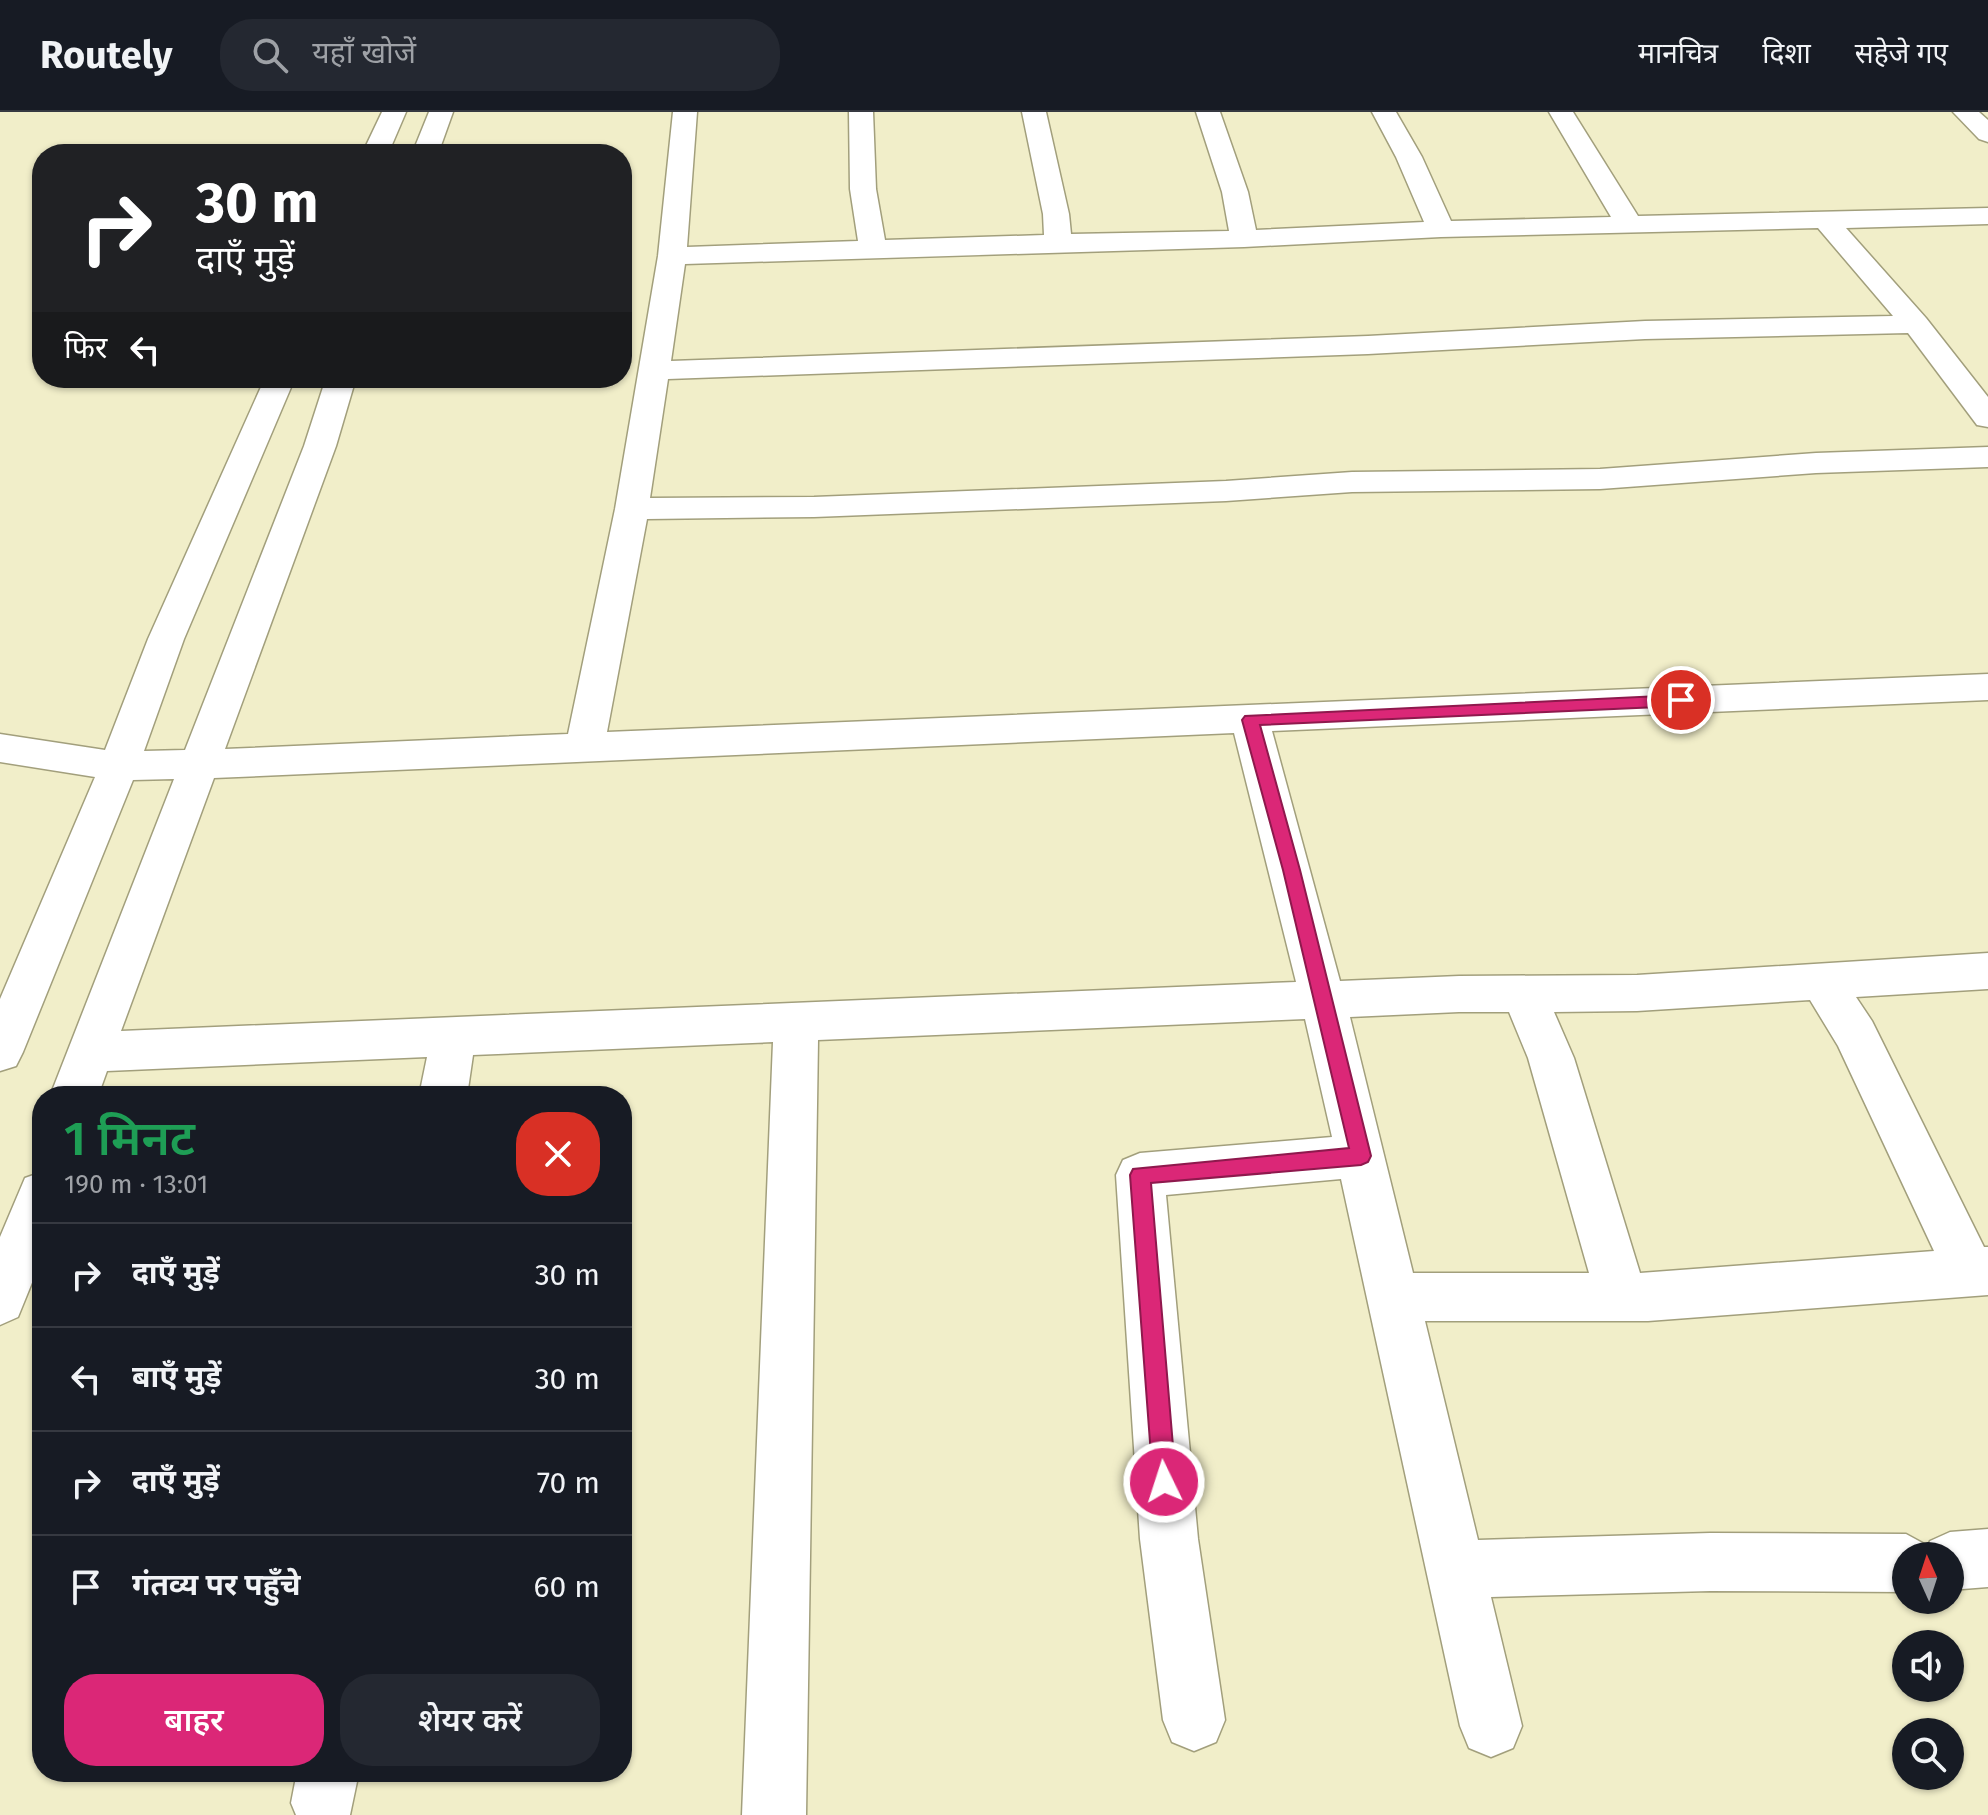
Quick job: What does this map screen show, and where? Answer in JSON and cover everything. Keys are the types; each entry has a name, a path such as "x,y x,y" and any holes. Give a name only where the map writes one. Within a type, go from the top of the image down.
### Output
{"street":[{"path":"380,144 394,112"},
{"path":"429,144 441,112"},
{"path":"585,745 632,509 672,256 685,112"},
{"path":"861,112 865,211 873,248"},
{"path":"1034,112 1056,214 1058,243"},
{"path":"1208,112 1235,192 1244,239"},
{"path":"1384,112 1409,157 1441,229"},
{"path":"1561,112 1630,226"},
{"path":"1965,112 1988,134"},
{"path":"672,256 1244,239 1441,229 1988,216"},
{"path":"1825,220 1916,324 1988,418"},
{"path":"652,371 915,359 1368,345 1645,330 1916,324"},
{"path":"0,1052 41,961 166,639 276,388"},
{"path":"78,1086 320,446 338,388"},
{"path":"632,509 814,507 1226,491 1352,482 1600,479 1771,465 1988,457"},
{"path":"0,748 119,766 199,764 1988,687"},
{"path":"1250,720 1292,870 1361,1156 1491,1726"},
{"path":"90,1052 1524,994 1637,993 1988,971"},
{"path":"1393,1297 1622,1297 1979,1271 1856,1035 1823,983"},
{"path":"1524,994 1551,1058 1622,1297"},
{"path":"774,1815 796,1024"},
{"path":"445,1086 453,1037"},
{"path":"1194,1720 1169,1539 1140,1175 1361,1156"},
{"path":"0,1300 32,1219"},
{"path":"1964,1560 1988,1558"},
{"path":"1456,1569 1710,1562 1892,1563"}],"route":[{"path":"1164,1482 1140,1175 1361,1156 1292,870 1250,720 1681,700"}]}
